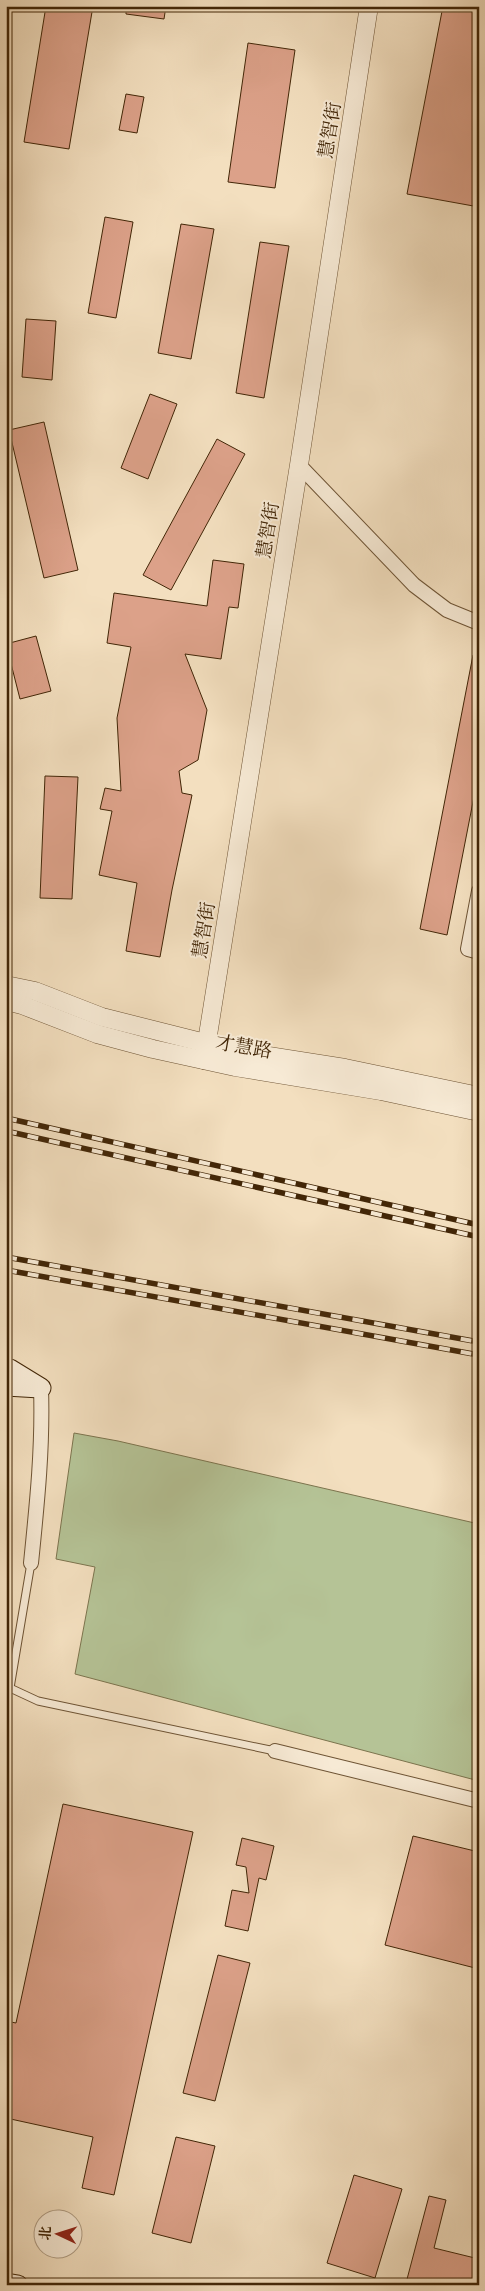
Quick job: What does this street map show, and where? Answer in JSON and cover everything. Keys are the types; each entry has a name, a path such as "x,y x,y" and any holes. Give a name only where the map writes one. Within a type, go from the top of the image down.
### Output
{"main road":[{"path":"6,1369 10,1369 41,1388"},
{"path":"6,1386 41,1388"},
{"path":"6,2282 18,2285"}],"street":[{"name":"慧智街","path":"200,1051 360,6"},
{"name":"慧智街","path":"200,1051 299,465 369,6"},
{"path":"299,465 414,585 447,610 479,623"},
{"path":"479,891 468,949 479,952"},
{"name":"才慧路","path":"6,985 35,991 102,1018 200,1051 235,1067 342,1083 479,1112"},
{"name":"才慧路","path":"6,1001 22,1005 97,1034 200,1051 237,1051 345,1068 479,1096"},
{"path":"31,1563 39,1490 42,1430 41,1388"},
{"path":"275,1752 479,1801"}],"lane":[{"path":"31,1563 10,1688 38,1701 275,1752"}],"green space":[{"path":"74,1433 118,1441 479,1524 479,1781 75,1674 95,1567 56,1559"}],"building":[{"path":"46,6 93,6 69,149 24,142"},
{"path":"126,6 166,6 164,19 126,14"},
{"path":"443,6 479,6 479,207 407,194"},
{"path":"248,43 295,50 275,188 228,182"},
{"path":"126,94 144,97 137,133 119,130"},
{"path":"105,217 133,222 116,318 88,313"},
{"path":"181,224 214,229 191,359 158,353"},
{"path":"260,242 289,246 264,398 236,393"},
{"path":"26,319 56,321 52,380 22,377"},
{"path":"150,394 177,404 148,479 121,468"},
{"path":"44,422 78,570 44,578 9,430"},
{"path":"217,439 245,454 171,590 143,575"},
{"path":"213,560 244,564 238,608 229,607 221,659 185,654 207,710 198,760 179,771 182,793 192,795 160,957 126,951 137,883 99,875 112,811 100,809 105,788 121,791 117,718 131,647 107,643 114,593 207,606"},
{"path":"36,636 51,691 20,699 6,644"},
{"path":"473,655 479,655 479,771 447,935 420,929"},
{"path":"45,776 78,777 72,899 40,898"},
{"path":"63,1804 193,1832 114,2195 82,2188 93,2137 6,2118 6,2021 16,2023"},
{"path":"413,1836 479,1852 479,1969 385,1945"},
{"path":"242,1838 274,1846 266,1880 259,1878 248,1931 225,1926 232,1890 249,1893 246,1867 236,1865"},
{"path":"218,1955 250,1963 215,2101 183,2093"},
{"path":"176,2137 215,2146 191,2243 152,2233"},
{"path":"354,2175 402,2189 375,2278 327,2263"},
{"path":"429,2196 446,2200 434,2248 479,2259 479,2285 414,2285 406,2283"}],"railway":[{"path":"6,1118 479,1225"},
{"path":"6,1131 479,1237"},
{"path":"6,1257 479,1342"},
{"path":"6,1270 479,1355"}]}
